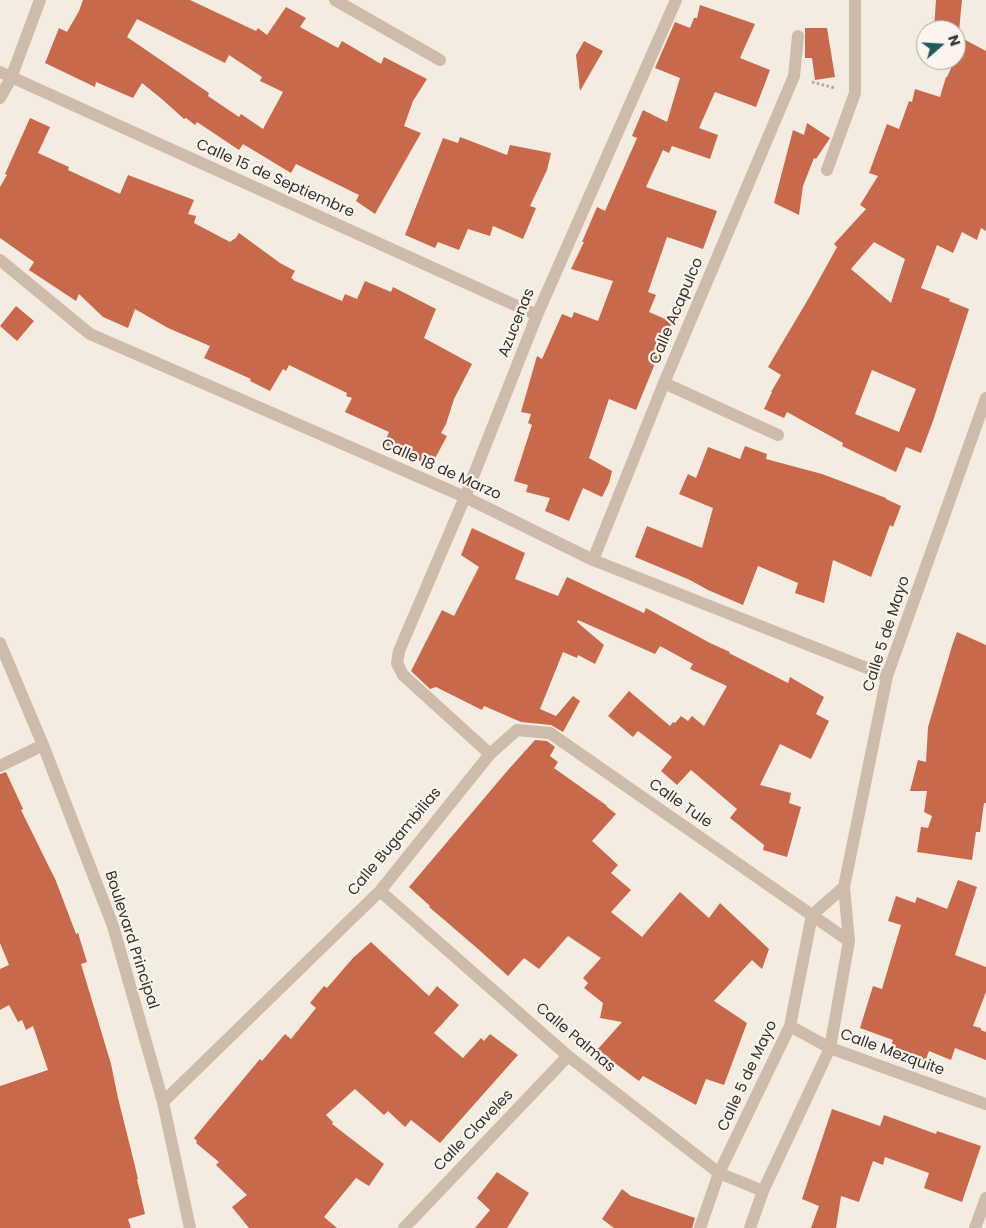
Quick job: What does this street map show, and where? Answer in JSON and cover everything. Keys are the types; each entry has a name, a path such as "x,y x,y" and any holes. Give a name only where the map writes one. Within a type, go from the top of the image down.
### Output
{"street":[{"path":"0,98 6,75 40,0"},
{"path":"336,0 440,60"},
{"name":"Azucenas","path":"490,754 403,675 397,663 399,651 465,497 537,315 676,0"},
{"path":"826,170 855,93 855,0"},
{"name":"Calle Acapulco","path":"593,560 664,384 794,76 798,36"},
{"name":"Calle 15 de Septiembre","path":"6,75 537,315"},
{"name":"Calle 18 de Marzo","path":"0,260 90,334 465,497 593,560 887,676"},
{"path":"664,384 778,434"},
{"name":"Calle 5 de Mayo","path":"750,1228 763,1191 830,1048 849,941 844,888 887,676 986,398"},
{"name":"Boulevard Principal","path":"0,643 43,745 113,926 163,1102 190,1228"},
{"name":"Calle Tule","path":"490,754 517,730 550,733 849,941"},
{"path":"0,766 43,745"},
{"name":"Calle Bugambilias","path":"163,1102 380,890 490,754"},
{"path":"812,915 844,888"},
{"name":"Calle Palmas","path":"380,890 568,1056 719,1173 763,1191"},
{"name":"Calle 5 de Mayo","path":"700,1228 719,1173 790,1026 812,915"},
{"name":"Calle Mezquite","path":"790,1026 830,1048 986,1104"},
{"name":"Calle Claveles","path":"404,1228 568,1056"},
{"path":"975,1228 986,1198"}],"path":[{"path":"794,76 855,93"}],"building":[{"path":"83,0 190,0 256,31 258,28 267,35 286,7 306,18 300,27 338,48 342,41 381,64 384,57 427,79 413,101 404,126 421,133 375,214 356,201 359,195 296,164 291,173 243,144 239,150 197,122 195,125 186,118 184,119 142,83 133,98 96,82 95,87 45,63 59,28 67,32","holes":["137,19 225,63 229,55 262,77 260,81 283,92 263,129 241,114 239,117 208,96 209,93 127,37"]},
{"path":"936,0 962,0 960,20 935,20"},
{"path":"700,5 755,24 740,58 770,70 756,107 715,92 699,128 718,135 710,159 672,146 669,153 663,150 646,187 717,211 703,249 667,237 648,292 656,295 649,312 672,322 636,410 609,399 589,458 612,471 609,483 602,497 583,488 569,521 545,511 550,498 526,492 528,485 514,481 532,425 528,423 531,414 521,412 537,356 542,359 562,314 572,318 574,312 598,321 613,281 571,269 584,242 582,242 597,207 605,211 637,138 632,136 643,110 667,122 680,78 655,68 675,22 690,28 694,18 697,18"},
{"path":"805,28 827,28 835,77 815,80 812,58 805,58"},
{"path":"966,40 986,51 986,231 981,228 977,240 962,232 953,253 937,245 921,288 950,299 949,301 969,309 921,453 906,447 896,472 842,446 843,443 787,412 784,418 764,409 781,375 768,367 837,247 834,244 866,209 860,205 878,176 869,173 887,124 899,129 909,101 912,102 915,89 940,97 950,70 966,70","holes":["874,242 905,259 891,303 851,269","872,370 916,389 899,432 855,414"]},
{"path":"584,41 603,51 580,91 576,55"},
{"path":"30,118 50,127 38,153 69,167 68,170 120,194 128,175 194,200 188,214 196,216 194,223 230,242 239,233 280,263 295,271 291,278 293,280 342,301 345,294 357,299 365,281 391,292 393,287 436,309 424,338 472,364 454,399 441,433 447,436 431,466 384,444 389,432 345,412 352,398 346,396 347,393 289,365 286,371 283,369 270,391 250,381 251,379 204,358 210,346 168,328 135,309 128,328 103,317 79,294 76,301 29,270 34,262 0,238 0,187 7,175 5,174"},
{"path":"807,123 830,138 816,159 814,158 803,186 799,215 774,203 793,130 804,135"},
{"path":"460,137 507,155 510,145 551,153 547,170 530,206 536,208 523,239 493,226 490,236 468,229 459,250 438,242 435,248 405,235 443,138 458,143"},
{"path":"16,306 34,321 17,341 0,326"},
{"path":"745,446 767,454 766,459 822,474 886,498 901,506 893,527 890,525 871,577 833,560 824,603 795,593 798,583 758,566 743,605 635,557 647,526 702,548 713,508 679,494 688,474 696,478 708,447 740,459"},
{"path":"472,528 525,553 515,579 558,596 567,577 644,613 646,608 788,683 790,677 824,697 816,714 829,721 811,759 780,744 760,785 791,793 789,803 801,807 787,857 763,850 764,845 730,818 737,809 691,770 677,785 661,771 672,757 638,731 633,737 608,716 629,691 670,726 681,716 688,721 692,716 704,726 727,686 690,669 693,664 660,646 655,654 578,620 577,622 604,645 595,664 578,655 577,658 563,652 540,709 556,716 573,696 580,701 563,732 551,725 521,722 484,706 482,710 436,687 430,689 411,671 442,610 454,616 479,567 461,555"},
{"path":"957,632 986,645 986,803 984,803 980,832 976,832 972,860 917,852 921,827 928,828 932,816 924,812 927,791 910,791 918,760 926,762 928,727"},
{"path":"535,740 547,741 555,747 550,756 558,762 554,768 616,814 592,841 618,865 611,873 631,890 611,912 642,937 680,892 709,918 720,903 769,949 762,969 752,960 714,1001 747,1023 724,1085 706,1079 696,1105 643,1076 639,1081 598,1049 622,1022 600,1018 603,1003 584,988 588,983 583,978 601,958 568,936 539,969 524,958 508,976 429,907 409,887"},
{"path":"6,772 23,809 21,810 56,881 76,934 78,933 87,962 81,964 111,1064 145,1214 128,1219 131,1228 0,1228 0,1086 48,1070 33,1026 26,1030 22,1020 18,1022 9,1005 0,1010 0,969 9,965 0,943 0,774"},
{"path":"958,880 977,887 955,955 986,967 986,992 973,1026 981,1028 981,1030 986,1032 986,1060 955,1048 951,1060 929,1051 922,1070 899,1061 901,1055 890,1050 893,1040 860,1028 873,986 882,989 901,925 888,921 896,896 915,903 917,897 947,909"},
{"path":"371,942 429,996 437,986 459,1005 434,1033 463,1058 481,1038 484,1041 490,1034 518,1055 440,1143 411,1120 405,1127 388,1111 384,1115 355,1089 326,1115 333,1122 332,1124 384,1164 369,1186 356,1178 324,1217 337,1228 249,1228 232,1207 247,1195 216,1165 219,1162 196,1143 197,1141 194,1138 260,1059 262,1061 285,1034 291,1039 316,1008 310,1003 324,986 327,988 353,958"},
{"path":"832,1109 880,1126 884,1115 936,1134 937,1131 981,1146 962,1202 924,1188 929,1173 885,1157 883,1165 873,1161 859,1202 841,1196 836,1228 811,1228 819,1206 802,1199"},
{"path":"497,1172 529,1193 507,1228 475,1228 490,1210 477,1198"},
{"path":"622,1189 631,1196 695,1218 692,1228 614,1228 602,1219"}]}
